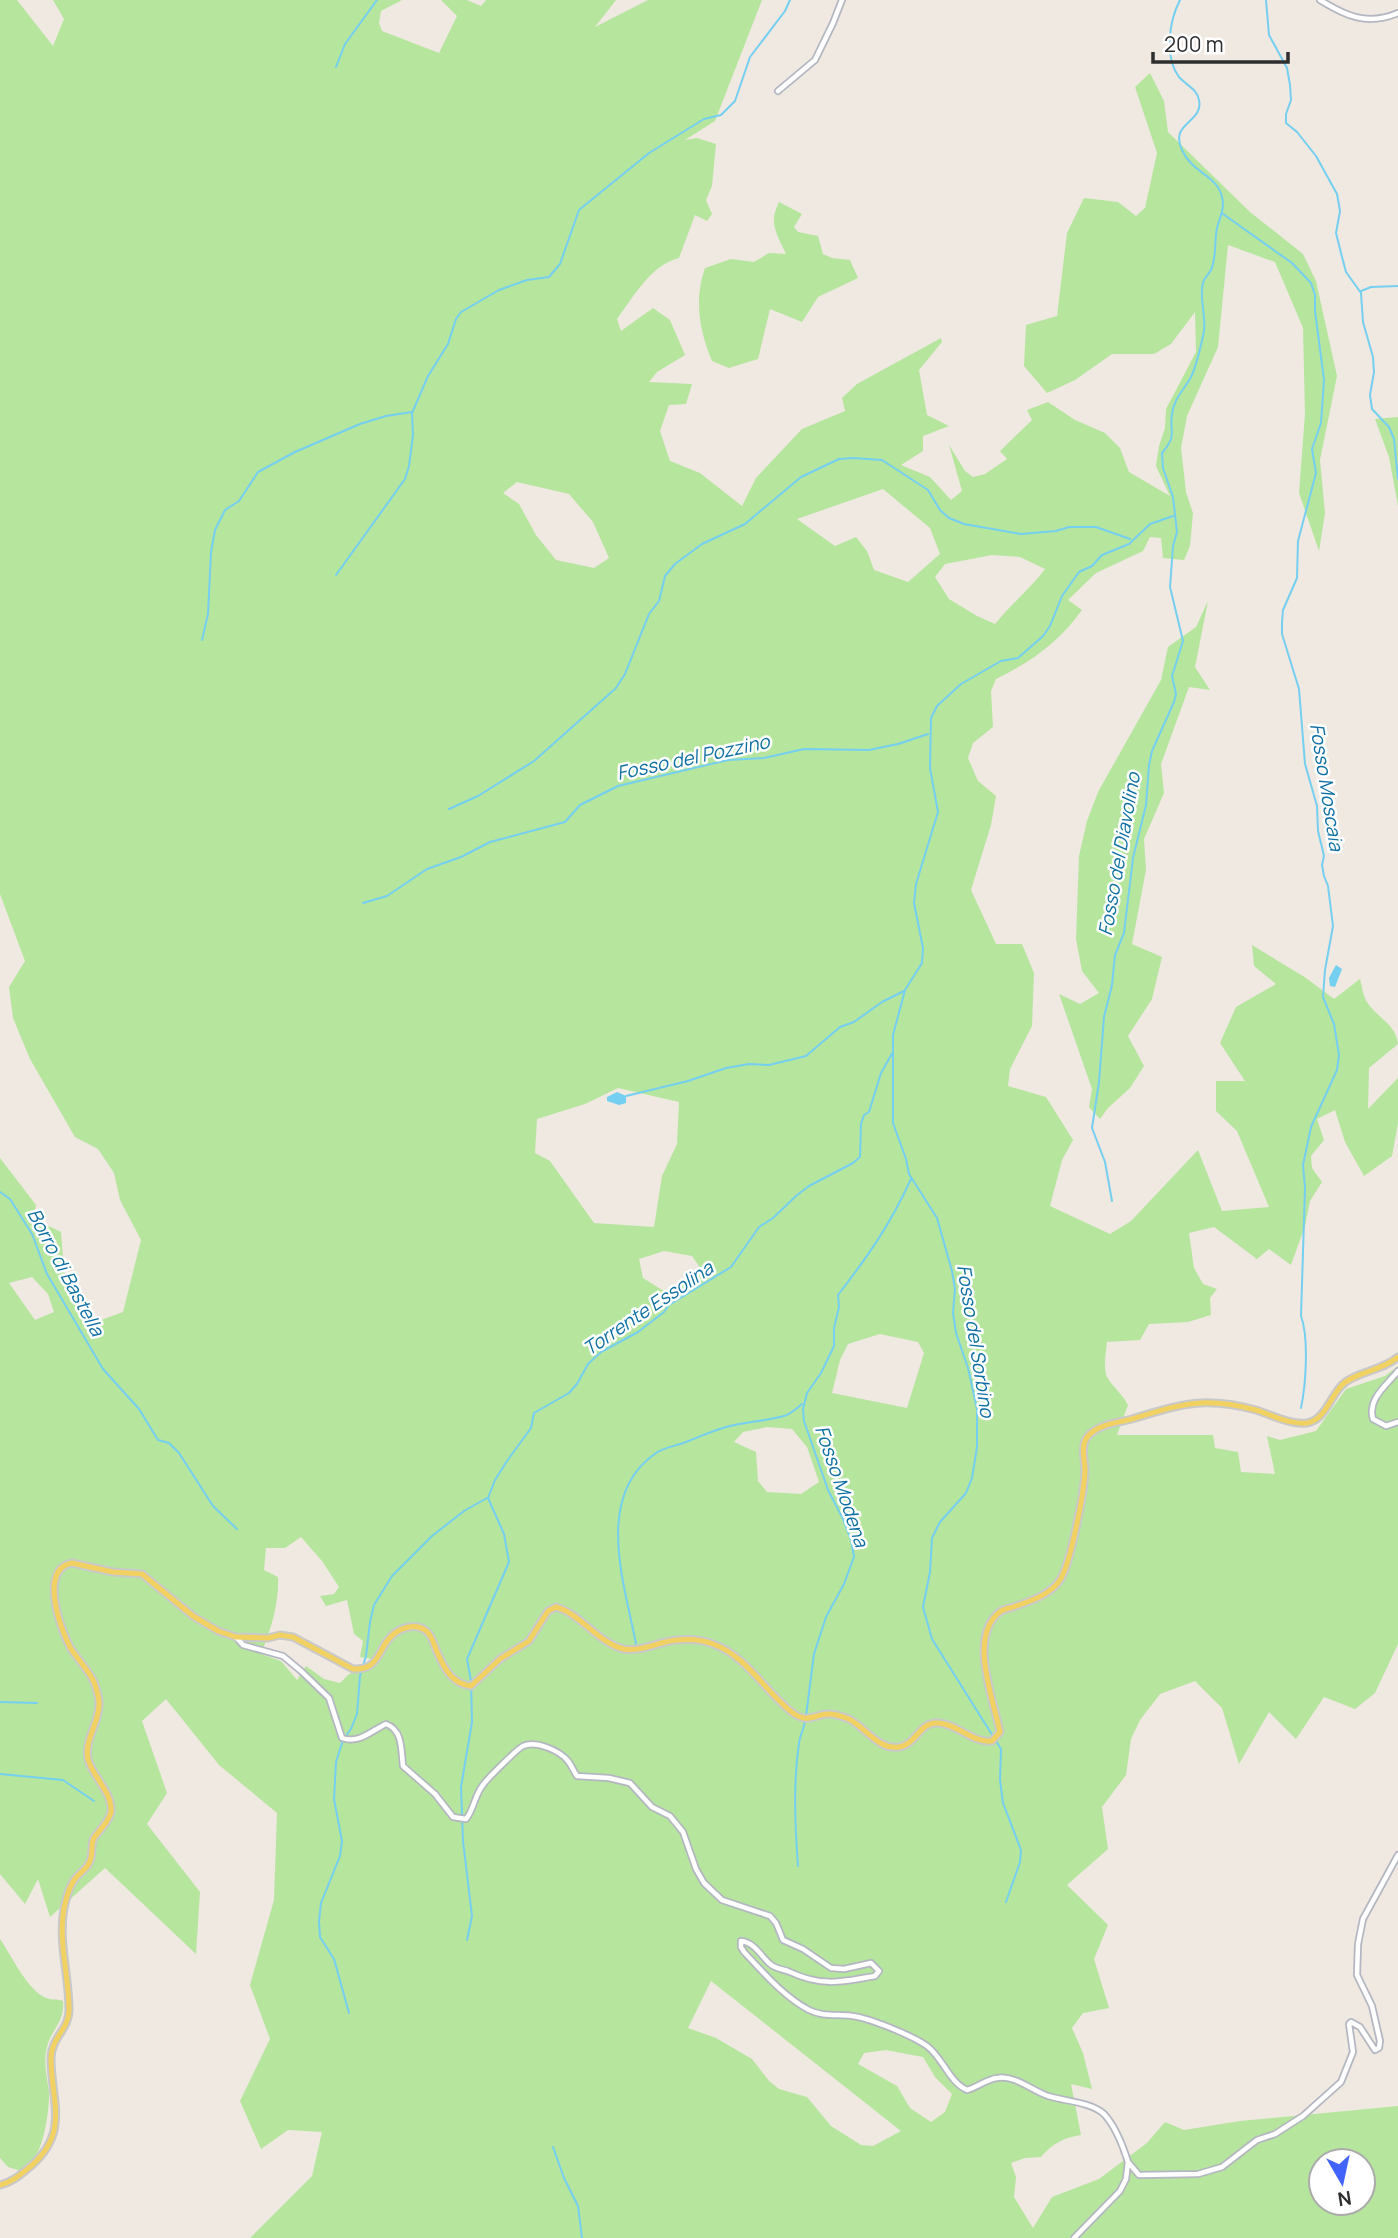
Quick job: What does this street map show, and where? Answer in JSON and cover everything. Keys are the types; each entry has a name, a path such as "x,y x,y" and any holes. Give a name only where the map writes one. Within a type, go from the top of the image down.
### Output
{"main road":[{"path":"0,2185 16,2178 43,2155 53,2137 55,2097 51,2054 54,2042 67,2021 69,2010 64,1911 72,1881 90,1862 92,1841 111,1815 111,1806 90,1768 86,1749 98,1713 99,1701 95,1684 71,1648 58,1616 55,1583 58,1570 65,1564 142,1574 193,1616 218,1631 236,1637 293,1637 345,1666 362,1669 371,1665 382,1652 386,1641 397,1630 420,1627 430,1635 447,1672 456,1681 471,1686 500,1659 529,1641 548,1611 556,1607 597,1635 624,1648 645,1647 676,1640 712,1643 727,1650 745,1665 774,1697 799,1717 812,1719 828,1714 849,1720 888,1746 896,1748 910,1744 922,1729 936,1722 979,1740 992,1741 1000,1732 985,1674 984,1650 989,1626 1000,1611 1029,1602 1048,1592 1061,1579 1072,1544 1082,1494 1086,1437 1098,1427 1183,1403 1209,1401 1254,1410 1296,1423 1309,1423 1319,1418 1345,1382 1389,1365 1398,1357"}],"street":[{"path":"778,91 815,60 842,0"},
{"path":"1320,0 1345,15 1355,17 1377,19 1398,13"},
{"path":"1398,1371 1374,1399 1371,1410 1373,1419 1386,1426 1398,1422"},
{"path":"236,1637 243,1644 283,1656 301,1671 329,1698 342,1738 349,1741 360,1739 386,1724 393,1726 399,1735 403,1766 435,1794 453,1817 466,1819 472,1812 472,1801 484,1783 523,1746 537,1745 554,1750 568,1760 577,1776 609,1778 630,1783 652,1807 670,1816 683,1832 696,1870 704,1883 722,1900 770,1916 783,1940 803,1949 831,1968 844,1969 872,1963 879,1971 875,1976 856,1978 842,1984 819,1983 775,1968 749,1943 741,1941 744,1952 783,1992 810,2011 867,2019 927,2046 957,2083 967,2090 994,2078 1003,2078 1015,2080 1045,2095 1097,2109 1118,2135 1128,2162 1139,2175 1198,2174 1222,2166 1257,2140 1275,2134 1303,2116 1341,2082 1353,2052 1349,2024 1351,2022 1360,2027 1375,2050 1379,2048 1380,2041 1372,2006 1357,1975 1358,1944 1363,1919 1398,1855"},
{"path":"1074,2238 1120,2191 1126,2179 1128,2162"}],"green space":[{"path":"0,0 17,0 53,46 64,19 53,0 402,0 381,11 379,23 382,31 439,53 457,16 441,0 467,0 481,6 486,0 616,0 595,27 648,0 762,0 715,121 685,140 697,138 716,144 712,186 706,200 712,214 707,221 695,215 679,258 652,274 617,319 621,331 653,308 670,320 685,355 657,372 649,382 692,384 686,404 669,405 660,431 670,461 700,473 742,506 756,478 802,429 845,411 842,398 857,384 941,338 942,342 919,370 927,415 949,426 923,436 923,451 901,465 930,477 951,500 962,491 949,445 965,471 973,477 985,474 1007,459 1000,451 1032,420 1027,410 1048,402 1075,420 1105,433 1120,448 1129,472 1170,496 1156,466 1165,428 1166,409 1196,352 1195,312 1171,344 1154,354 1112,354 1075,380 1047,393 1024,366 1026,325 1057,316 1067,233 1084,198 1118,202 1136,216 1145,208 1157,153 1135,87 1150,73 1164,101 1168,132 1250,212 1303,254 1316,281 1337,376 1320,460 1325,513 1319,551 1299,493 1305,414 1303,328 1275,262 1228,245 1218,347 1187,416 1181,448 1186,492 1193,513 1190,546 1184,560 1163,558 1161,538 1150,537 1143,551 1096,573 1068,600 1082,610 1064,632 1033,658 996,679 991,691 993,727 973,743 968,758 978,781 996,796 991,825 971,890 996,944 1022,944 1034,973 1032,1026 1010,1069 1008,1086 1046,1097 1073,1140 1062,1160 1050,1206 1110,1234 1131,1221 1198,1150 1222,1211 1269,1207 1237,1131 1216,1111 1216,1081 1245,1081 1220,1043 1236,1007 1276,984 1254,966 1252,945 1306,978 1334,999 1360,979 1367,1002 1394,1031 1398,1044 1369,1068 1368,1109 1398,1078 1398,1123 1392,1156 1364,1176 1345,1142 1335,1110 1317,1119 1324,1140 1311,1156 1312,1168 1322,1182 1310,1201 1305,1226 1291,1265 1269,1249 1257,1259 1214,1227 1189,1233 1194,1268 1203,1284 1217,1289 1210,1298 1211,1315 1188,1322 1149,1324 1140,1340 1107,1342 1105,1365 1107,1377 1128,1405 1117,1435 1213,1435 1215,1448 1238,1452 1241,1472 1275,1474 1267,1436 1280,1440 1316,1431 1346,1389 1385,1376 1398,1366 1398,1644 1375,1693 1355,1709 1324,1697 1296,1739 1269,1712 1239,1764 1222,1708 1195,1681 1160,1694 1140,1720 1131,1739 1126,1775 1102,1807 1108,1849 1067,1885 1108,1925 1094,1959 1109,2008 1083,2013 1072,2028 1083,2053 1092,2089 1071,2084 1081,2135 1059,2142 1041,2157 1025,2158 1011,2163 1016,2177 1014,2197 1033,2228 1052,2197 1099,2179 1147,2143 1165,2122 1184,2130 1240,2121 1398,2106 1398,2238 250,2238 312,2176 322,2132 288,2130 261,2149 240,2101 270,2039 250,1985 274,1900 277,1813 219,1765 166,1699 142,1721 167,1793 147,1824 200,1892 196,1954 105,1868 50,1917 38,1879 25,1904 0,1874 0,1158 36,1205 34,1219 61,1232 64,1272 93,1323 123,1312 141,1240 120,1200 114,1173 98,1149 75,1137 30,1059 13,1018 9,987 25,961 0,894","holes":["517,482 569,494 593,522 609,558 594,568 556,560 536,535 519,504 503,493","883,489 930,528 940,554 908,582 874,570 867,551 856,537 835,546 797,519","992,555 1020,557 1045,569 995,624 949,599 935,577 945,564","618,1088 679,1102 677,1144 662,1176 654,1227 594,1223 550,1161 535,1153 537,1119 585,1104","664,1251 692,1256 701,1269 667,1293 643,1278 639,1259","32,1277 48,1294 54,1312 35,1320 9,1283","880,1334 918,1342 924,1353 907,1408 832,1393 840,1360 848,1344","767,1427 792,1429 807,1447 819,1482 801,1494 767,1492 758,1481 756,1452 734,1442 743,1432","301,1537 322,1561 339,1587 334,1594 320,1596 326,1606 347,1600 354,1634 363,1641 360,1657 372,1659 376,1666 349,1674 340,1683 324,1679 306,1666 297,1680 281,1661 261,1654 274,1616 278,1587 278,1577 264,1570 266,1548 285,1548","711,1981 901,2131 873,2146 861,2145 831,2126 807,2097 779,2089 752,2059 716,2038 688,2028","886,2050 923,2057 935,2077 952,2094 945,2112 931,2122 910,2108 897,2086 858,2064 864,2053"]},
{"path":"779,202 802,214 794,227 798,232 818,236 823,254 850,260 858,278 818,297 802,322 770,309 758,359 729,368 712,361 704,338 699,303 705,268 731,259 754,262 769,253 786,254 774,222"},
{"path":"1398,417 1398,506 1389,457 1375,419"},
{"path":"1208,601 1195,667 1210,690 1189,687 1161,764 1164,793 1144,839 1146,870 1132,944 1162,957 1152,999 1128,1036 1144,1066 1130,1088 1100,1119 1089,1107 1092,1089 1059,994 1080,1004 1099,993 1082,971 1076,939 1079,856 1087,821 1098,792 1161,680 1168,647 1196,627"},
{"path":"0,1939 20,1972 39,1994 63,2001 62,2015 46,2052 49,2098 43,2137 37,2154 21,2171 8,2167 0,2158"}],"water":[{"path":"1336,965 1342,969 1335,987 1330,986 1329,978"},
{"path":"617,1092 626,1096 626,1103 619,1105 607,1101 607,1097"}],"waterway":[{"path":"336,67 345,44 377,0"},
{"path":"336,575 405,479 413,435 412,413 428,376 448,344 461,312 499,290 527,280 549,277 560,264 579,210 649,153 704,119 721,115 735,101 750,57 785,11 790,0"},
{"name":"Fosso del Diavolino","path":"1112,1201 1105,1162 1092,1128 1104,1017 1112,985 1115,955 1124,933 1133,858 1146,805 1149,765 1152,751 1174,702 1176,694 1172,676 1183,641 1170,587 1173,546 1177,532 1173,497 1163,468 1162,453 1171,438 1175,403 1191,377 1200,348 1204,331 1202,288 1213,265 1217,228 1223,205 1215,184 1186,158 1179,141 1183,128 1197,114 1199,108 1196,93 1179,77 1171,59 1171,28 1180,0"},
{"path":"1266,0 1269,35 1287,68 1290,85 1291,100 1286,123 1316,156 1337,194 1340,211 1336,233 1346,272 1361,293 1363,322 1373,357 1374,372 1370,395 1372,409 1389,427 1394,439 1398,479"},
{"name":"Fosso Moscaia","path":"1223,214 1292,263 1311,283 1315,295 1324,380 1321,423 1312,449 1316,473 1298,541 1297,578 1283,610 1282,622 1282,634 1299,689 1305,764 1317,806 1318,831 1324,856 1322,865 1328,886 1333,926 1323,997 1334,1024 1339,1055 1337,1070 1311,1127 1303,1165 1305,1188 1301,1316 1306,1361 1301,1408"},
{"path":"1361,291 1371,287 1398,286"},
{"path":"202,640 208,614 211,552 215,530 225,510 239,501 258,472 295,452 360,424 412,412"},
{"path":"449,809 478,796 534,761 616,688 625,674 649,614 659,601 665,576 675,564 702,544 745,524 801,477 839,459 882,460 928,490 940,510 949,518 964,524 1021,534 1069,527 1096,527 1130,539"},
{"name":"Fosso del Sorbino","path":"1006,1902 1020,1862 1021,1850 1003,1803 1000,1780 1001,1749 932,1639 923,1607 930,1572 932,1538 940,1522 966,1493 972,1478 977,1447 977,1409 968,1368 956,1333 952,1271 937,1218 909,1174 893,1123 893,1035 905,990 922,963 923,948 914,903 916,884 938,812 930,768 931,718 937,706 961,684 1001,661 1018,658 1043,636 1062,596 1079,572 1092,566 1102,555 1129,544 1150,524 1173,516"},
{"name":"Fosso del Pozzino","path":"363,903 387,896 427,869 461,857 490,842 565,822 580,805 618,786 728,760 764,758 804,749 869,750 928,734"},
{"path":"626,1096 688,1081 726,1068 749,1064 769,1065 806,1056 840,1027 854,1022 882,1002 904,991"},
{"name":"Torrente Essolina","path":"467,1940 472,1916 463,1841 461,1787 472,1722 471,1681 467,1659 509,1562 504,1534 488,1498 495,1480 531,1428 534,1413 569,1393 588,1364 601,1352 638,1332 669,1305 731,1267 759,1227 809,1186 860,1157 861,1124 864,1115 869,1112 881,1073 893,1052"},
{"name":"Fosso Modena","path":"806,1716 814,1654 826,1617 844,1584 854,1557 851,1540 828,1490 804,1421 803,1409 807,1393 821,1373 834,1346 838,1295 878,1240 911,1179"},
{"name":"Borro di Bastella","path":"0,1192 10,1199 32,1234 47,1274 103,1369 139,1409 158,1440 169,1443 179,1453 213,1506 237,1529"},
{"path":"636,1644 618,1542 619,1517 625,1493 637,1471 663,1449 726,1427 784,1416 802,1404"},
{"path":"349,2013 334,1959 320,1937 319,1921 321,1903 340,1856 342,1841 334,1799 336,1762 343,1740 357,1714 360,1676 374,1605 392,1576 432,1536 464,1511 487,1498"},
{"path":"0,1702 37,1703"},
{"name":"Fosso Modena","path":"798,1866 796,1774 799,1743 805,1721"},
{"path":"0,1774 63,1780 94,1801"},
{"path":"553,2147 578,2206 582,2238"}]}
